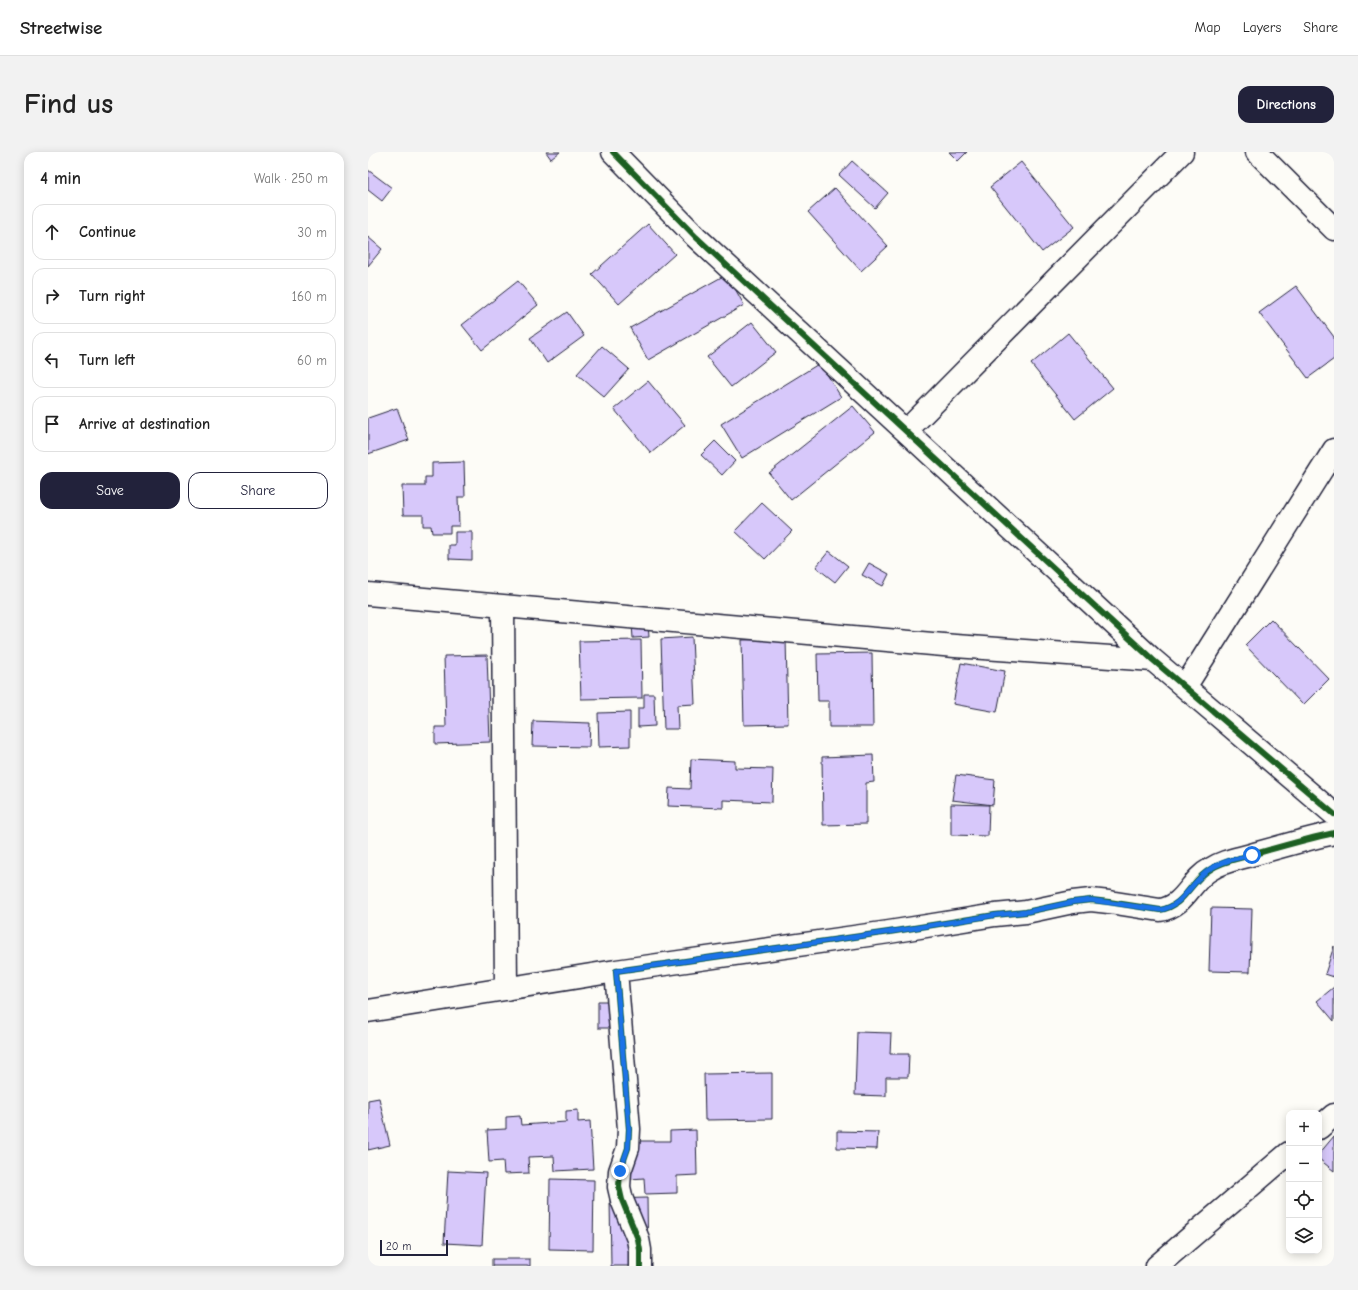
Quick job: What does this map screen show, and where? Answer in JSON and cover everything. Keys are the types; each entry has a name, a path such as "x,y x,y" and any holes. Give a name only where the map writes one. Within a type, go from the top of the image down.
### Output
{"street":[{"path":"613,152 696,237 1153,660 1334,814"},
{"path":"906,431 1182,152"},
{"path":"1256,152 1334,228"},
{"path":"1185,687 1334,450"},
{"path":"368,594 955,646 1153,660"},
{"path":"503,606 506,989"},
{"path":"368,1012 616,971 996,915 1026,912 1073,902 1091,900 1160,910 1170,908 1178,903 1209,869 1226,861 1291,842 1334,833"},
{"path":"616,971 629,1129 628,1148 620,1171 619,1187 622,1200 638,1239 640,1266"},
{"path":"1322,1125 1334,1115"},
{"path":"1157,1266 1286,1156"}],"building":[{"path":"546,152 560,152 551,159"},
{"path":"949,152 967,152 958,161"},
{"path":"852,161 888,193 875,208 839,175"},
{"path":"1021,162 1074,227 1042,252 990,187"},
{"path":"368,170 392,188 382,201 368,190"},
{"path":"835,188 888,246 861,271 808,212"},
{"path":"648,224 675,254 619,304 592,274"},
{"path":"368,237 382,249 368,266"},
{"path":"727,274 744,305 648,360 630,328"},
{"path":"518,281 538,305 482,350 462,325"},
{"path":"1296,286 1334,337 1334,359 1308,378 1259,313"},
{"path":"567,312 584,336 547,363 530,338"},
{"path":"752,322 776,352 731,387 707,357"},
{"path":"1068,333 1113,388 1075,419 1031,364"},
{"path":"602,346 629,369 604,397 577,374"},
{"path":"820,363 841,397 742,458 721,424"},
{"path":"648,381 685,425 651,453 614,409"},
{"path":"853,406 875,432 791,500 769,473"},
{"path":"397,408 409,440 368,454 368,418"},
{"path":"715,441 735,461 722,475 701,455"},
{"path":"464,462 465,497 458,497 459,526 450,526 450,533 432,533 431,526 423,526 423,515 403,515 402,486 425,486 425,477 432,477 432,463"},
{"path":"762,503 792,531 765,559 735,531"},
{"path":"455,532 472,532 472,560 449,559 449,545 455,545"},
{"path":"829,551 848,566 835,582 816,567"},
{"path":"869,563 889,574 883,586 862,575"},
{"path":"1271,619 1329,679 1303,705 1245,645"},
{"path":"648,624 649,637 633,638 632,625"},
{"path":"692,637 695,704 677,705 678,729 664,729 661,639"},
{"path":"786,639 788,724 744,725 742,640"},
{"path":"641,640 642,698 581,699 579,641"},
{"path":"872,653 873,727 829,727 829,701 818,701 817,654"},
{"path":"487,655 490,742 435,744 435,727 446,727 444,656"},
{"path":"961,663 1005,671 997,712 953,704"},
{"path":"644,694 654,694 655,726 638,727 638,708 644,708"},
{"path":"630,712 630,746 599,747 598,713"},
{"path":"533,721 590,723 589,747 532,746"},
{"path":"873,755 874,782 866,783 866,824 823,825 822,757"},
{"path":"691,759 735,761 735,768 773,769 772,802 723,800 723,808 668,806 669,788 690,789"},
{"path":"956,775 995,780 993,805 952,800"},
{"path":"951,804 989,805 988,836 951,835"},
{"path":"1211,908 1252,909 1250,972 1209,971"},
{"path":"1334,946 1334,977 1325,974"},
{"path":"1334,987 1334,1021 1317,1001"},
{"path":"598,1001 609,1001 609,1028 598,1028"},
{"path":"857,1032 891,1033 890,1054 909,1054 908,1077 886,1077 886,1096 855,1095"},
{"path":"772,1073 772,1119 705,1120 704,1074"},
{"path":"379,1098 390,1145 368,1150 368,1100"},
{"path":"578,1110 578,1122 590,1121 593,1169 555,1171 554,1156 528,1157 529,1173 504,1174 503,1161 489,1162 487,1130 506,1129 506,1117 520,1116 521,1125 566,1122 566,1111"},
{"path":"696,1130 697,1175 677,1176 677,1193 645,1194 644,1178 630,1179 630,1141 670,1141 670,1131"},
{"path":"837,1131 878,1132 877,1149 837,1148"},
{"path":"1334,1136 1334,1171 1322,1161 1322,1150"},
{"path":"448,1171 486,1173 482,1245 444,1243"},
{"path":"550,1179 594,1180 593,1250 549,1249"},
{"path":"647,1198 648,1266 611,1266 610,1199"},
{"path":"492,1259 530,1259 530,1266 492,1266"}],"cycle path":[{"path":"613,152 696,237 1153,660 1334,814"},
{"path":"640,1266 638,1239 622,1200 619,1187 620,1171 628,1148 629,1129 616,971 889,932 995,915 1026,912 1073,902 1091,900 1160,910 1169,908 1176,903 1198,879 1220,864 1292,843 1334,833"}],"route":[{"path":"620,1171 628,1148 629,1129 616,971 889,932 969,918 1043,910 1073,902 1091,900 1160,910 1170,908 1178,903 1209,869 1226,861 1252,855"}]}
